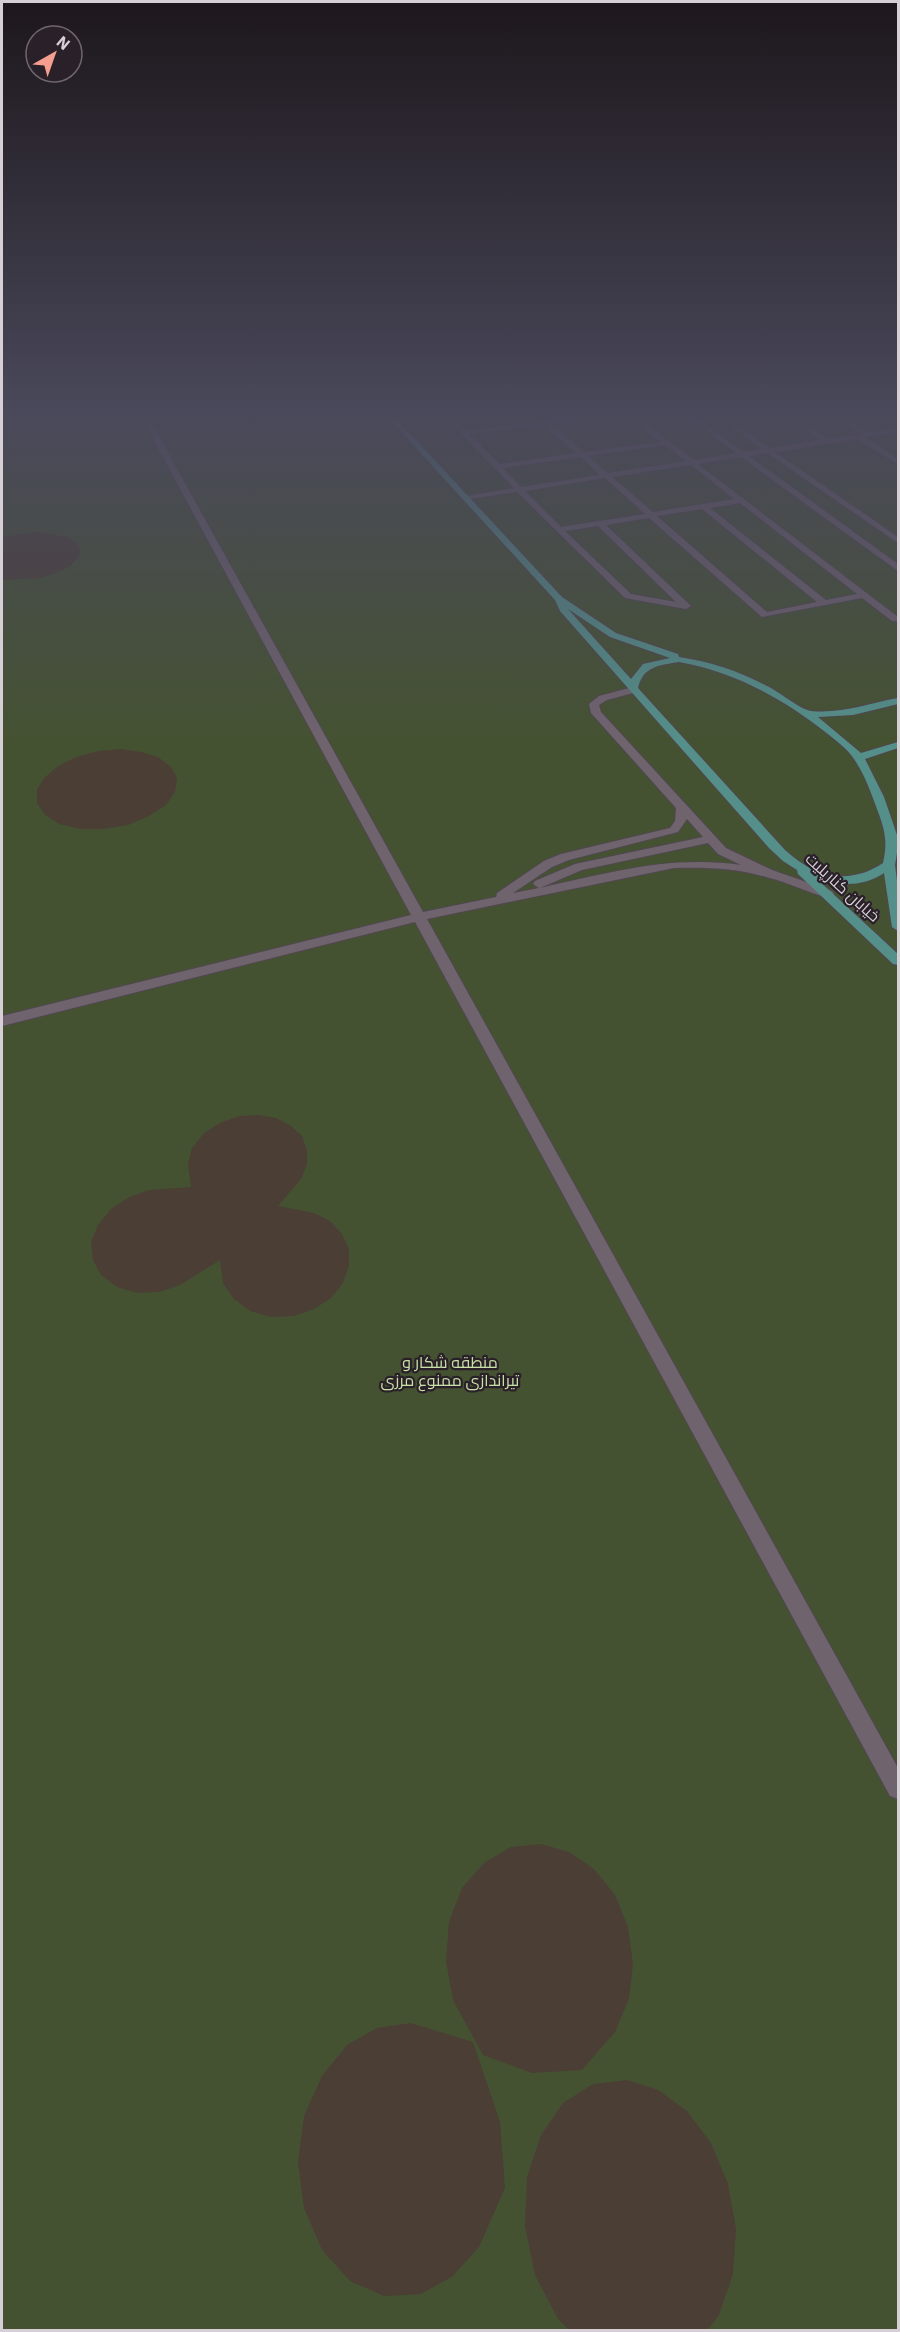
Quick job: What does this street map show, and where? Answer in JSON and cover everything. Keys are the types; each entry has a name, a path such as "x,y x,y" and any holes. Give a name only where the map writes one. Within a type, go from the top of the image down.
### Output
{"main road":[{"path":"488,522 559,599 613,635 637,645 712,665 745,679 808,714 859,757 898,746"},
{"path":"559,599 563,609 633,690"},
{"path":"633,690 635,676 640,670 659,661 682,658"},
{"name":"خیابان کنارپلیت","path":"633,690 790,862 828,894 898,961"},
{"path":"808,714 853,712 898,701"},
{"name":"خیابان کنارپلیت","path":"859,757 887,820 893,840 890,865 898,927"},
{"path":"790,862 840,881 861,881 890,865"}],"street":[{"path":"202,522 898,1788"},
{"path":"551,522 628,596 686,606 600,524"},
{"path":"559,530 613,522"},
{"path":"661,522 765,615 864,595"},
{"path":"723,522 824,603"},
{"path":"771,522 895,619"},
{"path":"835,522 898,568"},
{"path":"872,522 898,540"},
{"path":"633,690 603,698 594,704 596,712 722,851 768,873 828,894"},
{"path":"491,902 548,864 565,857 674,830 681,821 682,808"},
{"path":"491,902 579,867 711,839"},
{"path":"2,1020 419,917 680,863 729,865 768,873"}],"green space":[{"name":"منطقه شکار و تیراندازی ممنوع مرزی","path":"2,522 898,522 898,2330 2,2330"}],"building":[{"path":"38,532 68,537 77,543 81,550 78,558 70,566 57,573 40,578 2,580 2,537"},
{"path":"120,749 158,757 171,767 177,778 175,792 166,805 149,816 128,825 103,829 80,829 59,824 45,815 37,803 37,790 44,778 58,766 76,757 98,751"},
{"path":"259,1115 276,1118 291,1126 302,1136 307,1150 307,1164 301,1179 278,1206 314,1213 330,1221 342,1234 349,1249 349,1266 343,1283 331,1298 314,1309 294,1316 271,1317 250,1311 234,1299 223,1283 220,1260 180,1285 159,1292 137,1293 117,1287 101,1275 93,1260 91,1242 98,1225 111,1209 129,1197 149,1190 191,1187 188,1164 192,1148 204,1133 220,1123 239,1116"},
{"path":"541,1844 569,1852 594,1869 615,1895 628,1927 633,1964 629,1999 615,2032 582,2070 532,2073 483,2055 453,2000 446,1961 449,1922 462,1888 484,1863 511,1847"},
{"path":"411,2023 473,2042 500,2122 505,2188 479,2247 453,2276 421,2294 384,2296 350,2281 322,2250 304,2208 298,2162 304,2116 322,2076 347,2045 377,2028"},
{"path":"627,2080 658,2090 687,2111 711,2143 728,2184 736,2229 733,2274 719,2315 707,2331 570,2331 558,2319 535,2275 525,2226 527,2177 541,2135 563,2103 593,2084"}]}
